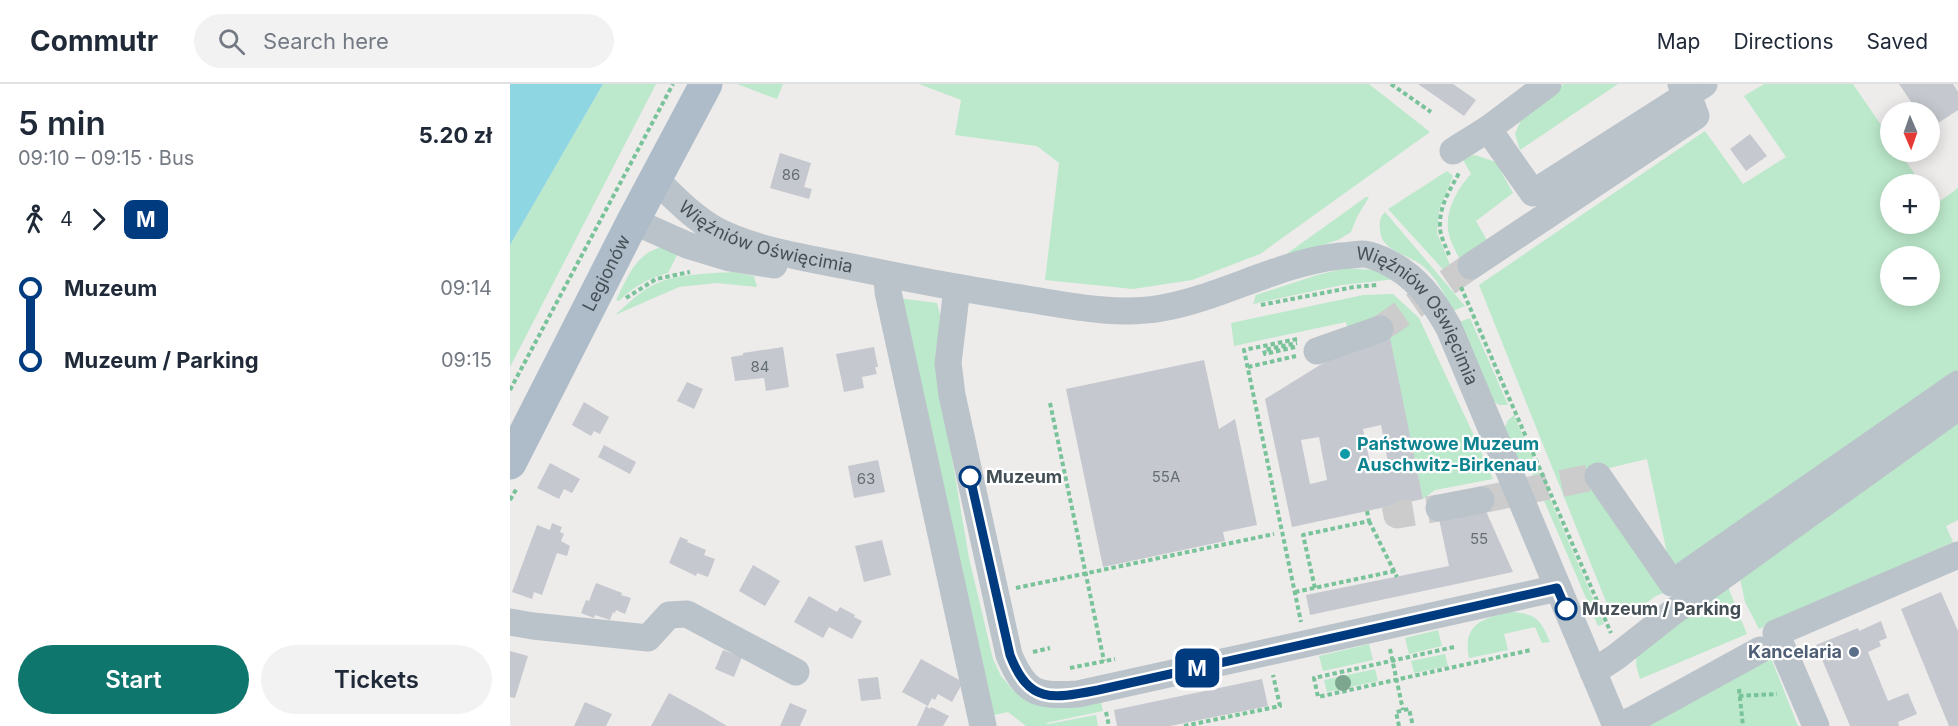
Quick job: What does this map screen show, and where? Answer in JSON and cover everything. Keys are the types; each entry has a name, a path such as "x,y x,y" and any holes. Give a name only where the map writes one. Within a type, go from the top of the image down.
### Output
{"main road":[{"name":"Legionów","path":"510,463 633,221 706,84"}],"street":[{"path":"1453,151 1488,129 1548,84"},
{"path":"1488,129 1533,193 1692,95"},
{"path":"1461,271 1692,95"},
{"name":"Więźniów Oświęcimia","path":"655,179 700,221 725,235 765,249 957,288 1081,307 1112,310 1161,308 1321,258 1363,254 1377,257 1398,267 1421,286 1449,328 1617,726"},
{"name":"Więźniów Oświęcimia","path":"633,221 687,244 729,258 772,265 887,275"},
{"path":"887,275 888,292 983,726"},
{"path":"957,288 948,363 950,384 1010,655 1017,674 1031,690 1050,696 1078,694 1557,588"},
{"path":"1317,351 1380,329"},
{"path":"1598,476 1672,582 1958,384"},
{"path":"1593,672 1958,407"},
{"path":"1439,508 1481,500"},
{"path":"1816,726 1776,633 1958,555"},
{"path":"510,622 648,638 669,615 687,614 796,672"},
{"path":"1617,726 1760,650"}],"path":[{"path":"510,390 673,84"},
{"path":"1391,84 1431,112"},
{"path":"1453,151 1459,173 1446,195 1441,210 1440,229 1461,271 1613,638"},
{"path":"1244,350 1301,622"},
{"path":"1248,367 1317,351"},
{"path":"1050,403 1104,661 1062,670"},
{"path":"1367,511 1369,521 1397,577"},
{"path":"1315,588 1303,535 1369,521"},
{"path":"1014,577 1016,588 1274,534"},
{"path":"1295,592 1395,571"},
{"path":"1454,647 1314,678 1318,697 1531,650"},
{"path":"1031,660 1030,653 1050,648"},
{"path":"1393,660 1403,710"},
{"path":"1184,726 1280,706 1272,670"},
{"path":"1739,696 1770,694"},
{"path":"1399,726 1396,712 1409,709 1413,726"}],"green space":[{"path":"603,84 656,84 510,367 510,245"},
{"path":"737,84 783,84 777,99"},
{"path":"919,84 1369,84 1430,132 1260,254 1192,280 1133,289 1045,280 1059,163 1037,146 955,135 961,100"},
{"path":"1564,84 1618,84 1520,150 1515,134 1523,115"},
{"path":"1764,84 1853,84 1880,123 1880,162 1906,162 1915,174 1880,174 1880,234 1940,234 1940,201 1958,188 1958,376 1672,577 1647,459 1588,473 1672,590 1656,596 1626,617 1609,609 1479,285 1705,131 1743,184 1786,157 1744,96"},
{"path":"1475,155 1496,162 1513,193 1476,221 1488,242 1460,260 1449,233 1449,214 1457,192 1471,174 1462,158"},
{"path":"1447,171 1453,176 1439,210 1437,233 1459,287 1388,209"},
{"path":"1369,197 1351,232 1338,240 1278,260"},
{"path":"1385,212 1465,306 1453,311 1429,271 1385,243 1381,237 1380,224"},
{"path":"667,246 679,251 668,273 648,280 619,301 616,300 630,273 641,259 656,249"},
{"path":"1347,268 1373,270 1396,279 1342,285 1253,304 1256,295 1317,275"},
{"path":"733,272 754,276 757,287 716,283 679,287 615,315 642,292 668,279 706,273"},
{"path":"1393,294 1419,318 1493,479 1435,490 1423,499 1399,385 1350,337 1346,322 1234,346 1231,323 1363,295"},
{"path":"898,298 937,303 941,319 935,358 969,558 993,659 1001,676 1028,702 1100,698 1103,711 1046,723 1096,715 1098,726 1026,726 1008,712 985,717"},
{"path":"1470,318 1508,405 1499,405 1492,400 1459,322"},
{"path":"1514,415 1604,624 1598,626 1527,461 1517,459 1505,427"},
{"path":"1958,423 1958,520 1946,526 1953,542 1759,629 1745,602 1739,574"},
{"path":"1728,587 1747,634 1640,679 1636,665 1637,652"},
{"path":"1511,612 1526,614 1536,619 1544,628 1550,642 1542,643 1535,627 1504,634 1508,650 1469,658 1469,637 1477,624"},
{"path":"1438,630 1442,646 1409,654 1405,638"},
{"path":"1369,644 1373,660 1323,671 1319,656"},
{"path":"1769,653 1798,726 1647,726"},
{"path":"1445,654 1448,666 1414,673 1411,661"},
{"path":"1375,669 1378,681 1327,692 1324,680"}],"water":[{"path":"510,84 603,84 510,245"}],"building":[{"path":"1418,84 1453,84 1476,100 1464,116"},
{"path":"1899,84 1953,84 1958,92 1958,110 1940,122 1940,102 1911,102"},
{"path":"1750,134 1767,156 1746,171 1730,149"},
{"path":"780,153 811,163 804,187 812,189 809,199 770,188"},
{"name":"Państwowe Muzeum Auschwitz-Birkenau","path":"1388,328 1423,499 1292,527 1265,399 1320,365","holes":["1381,425 1389,468 1372,472 1363,429","1319,437 1327,480 1310,484 1301,440"]},
{"path":"783,347 789,387 766,391 764,378 735,381 731,357"},
{"path":"874,347 877,374 862,377 864,388 844,392 836,354"},
{"path":"1204,360 1219,429 1235,419 1257,525 1223,532 1225,541 1103,567 1066,389"},
{"path":"687,382 703,389 694,409 677,401"},
{"path":"584,402 609,417 600,434 594,431 591,436 572,425"},
{"path":"604,445 636,462 630,474 598,457"},
{"path":"878,460 885,492 854,498 848,466"},
{"path":"550,463 580,479 572,493 564,489 559,499 537,488"},
{"path":"1485,509 1513,572 1310,615 1306,595 1449,566 1439,519"},
{"path":"552,523 562,527 560,532 564,534 561,541 570,546 567,556 557,553 542,595 534,592 532,599 512,592 537,525 550,530"},
{"path":"680,537 706,550 704,555 715,559 708,577 697,573 696,576 669,563"},
{"path":"882,540 891,575 864,582 855,546"},
{"path":"753,565 780,581 765,606 739,591"},
{"path":"596,583 631,598 625,614 616,610 610,620 595,615 594,618 581,613"},
{"path":"1941,592 1958,631 1958,726 1949,726 1901,609"},
{"path":"809,596 837,612 840,607 862,621 852,639 829,627 823,638 794,622"},
{"path":"1881,621 1887,638 1879,641 1881,646 1868,652 1888,701 1908,693 1917,714 1898,722 1899,726 1850,726 1816,645"},
{"path":"723,650 742,657 734,677 715,669"},
{"path":"510,651 528,656 515,698 510,697"},
{"path":"921,659 963,682 952,702 938,694 935,700 932,698 928,706 902,692"},
{"path":"878,677 881,699 861,701 858,679"},
{"path":"1262,679 1268,706 1170,726 1117,726 1114,710"},
{"path":"669,693 700,710 727,726 651,726"},
{"path":"585,702 612,714 606,726 574,726"},
{"path":"790,703 807,710 800,726 780,726"},
{"path":"926,706 949,716 943,726 917,726"}],"tunnel":[{"path":"1380,329 1471,266"},
{"path":"1481,500 1598,476"},
{"path":"1395,505 1397,515 1439,508"}],"bus line":[{"name":"M","path":"970,477 1010,655 1017,674 1031,690 1050,696 1098,690 1307,645 1445,611 1557,588 1566,609"}],"place":[{"name":"Państwowe Muzeum Auschwitz-Birkenau","path":"1345,454"},
{"name":"Muzeum","path":"970,477"},
{"name":"Muzeum / Parking","path":"1566,609"},
{"name":"Kancelaria","path":"1854,652"}]}
